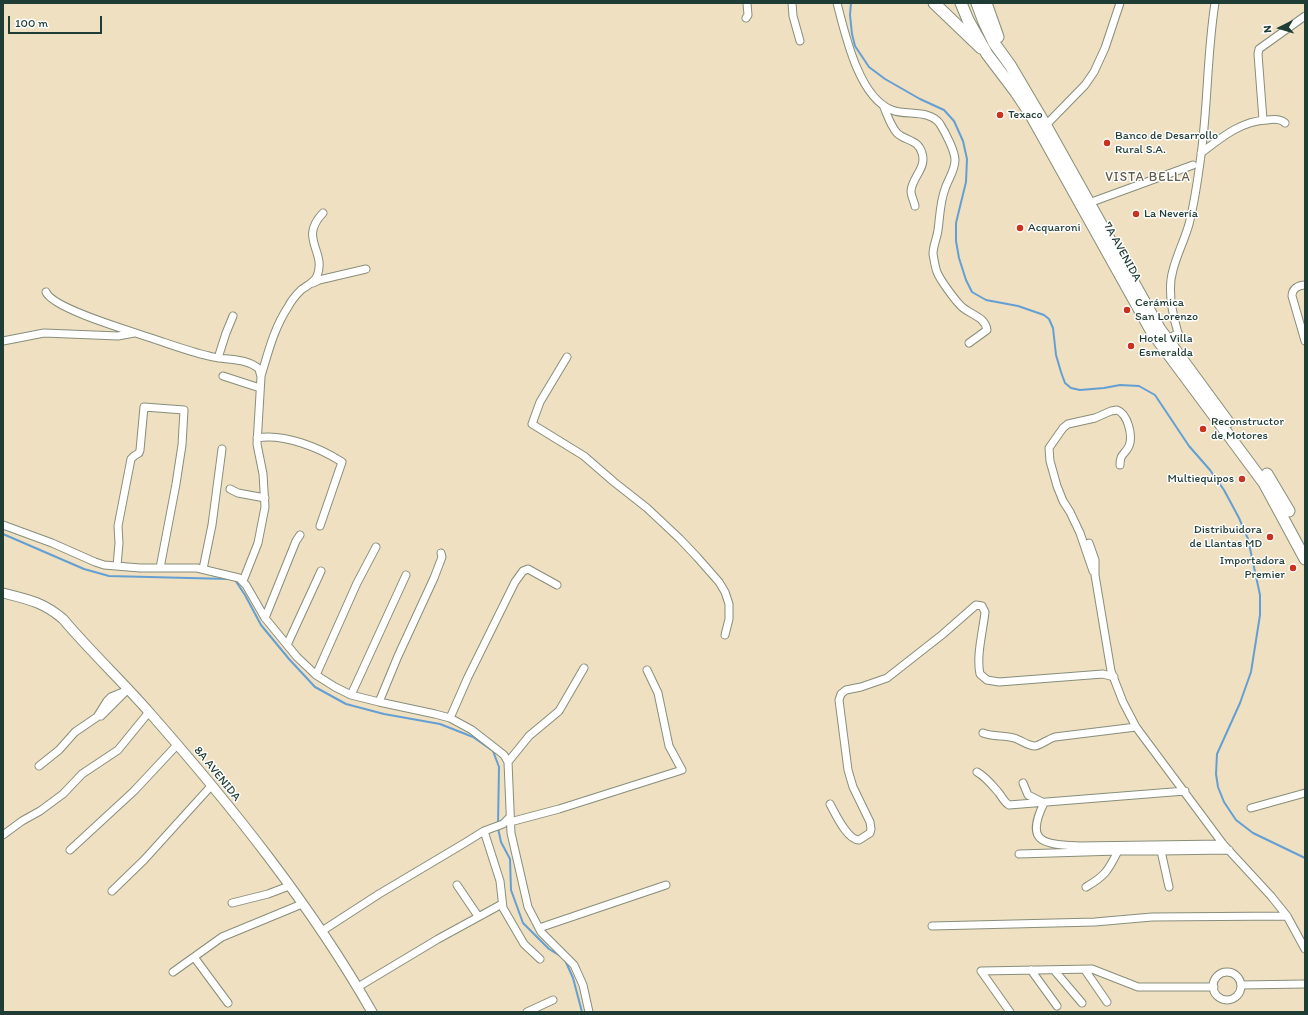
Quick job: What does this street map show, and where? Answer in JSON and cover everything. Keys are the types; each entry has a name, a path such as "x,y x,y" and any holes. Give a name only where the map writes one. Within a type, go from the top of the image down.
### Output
{"main road":[{"path":"934,3 987,54"},
{"path":"961,3 968,20 987,54"},
{"path":"977,3 994,43 1010,65"},
{"path":"986,3 996,33 1010,65"},
{"name":"7A AVENIDA","path":"987,54 1042,128 1089,203 1152,315 1164,342 1264,483 1305,559"},
{"name":"7A AVENIDA","path":"1010,65 1144,320 1164,342 1265,471 1279,493 1305,542"}],"street":[{"path":"746,18 748,15 747,3"},
{"path":"792,3 793,16 800,41"},
{"path":"837,3 846,39 857,70 873,95 883,105 892,111 926,115 933,118 939,122 947,138 954,157 952,172 945,189 933,253 936,271 944,284 961,306 986,324 986,330 969,343"},
{"path":"1042,128 1085,85 1094,72 1105,48 1120,3"},
{"path":"1164,342 1178,333 1173,316 1171,282 1173,270 1189,226 1194,204 1201,153 1215,3"},
{"path":"1263,120 1258,54 1259,49 1305,16"},
{"path":"883,105 893,127 898,134 917,144 922,153 923,161 921,170 914,181 911,190 915,206"},
{"path":"1201,153 1238,127 1249,122 1279,120 1285,123"},
{"path":"1089,203 1193,165"},
{"path":"243,581 258,543 264,519 265,498 263,474 257,438 261,377 282,316 296,296 316,279 319,268 318,257 312,238 312,230 316,221 323,212"},
{"path":"309,285 319,280 366,269"},
{"path":"1305,285 1294,289 1292,296 1305,341"},
{"path":"46,292 49,297 57,303 107,324 218,358 243,361 252,364 259,369 261,377"},
{"path":"218,358 233,316"},
{"path":"3,341 44,332 118,336 134,333"},
{"path":"567,357 543,396 532,424 584,456 647,508 693,552 726,592 729,604 729,619 726,635"},
{"path":"223,376 260,388"},
{"path":"117,566 119,543 118,526 131,460 140,452 144,407 158,407 184,410 182,440 176,484 160,568"},
{"path":"1095,573 1092,569 1080,533 1070,512 1063,502 1057,486 1050,461 1049,448 1063,428 1068,424 1094,418 1111,410 1117,410 1124,414 1131,436 1130,444 1127,450 1120,457 1120,465"},
{"path":"257,438 274,437 295,442 324,451 342,462 342,466 320,526"},
{"path":"203,569 212,525 222,449"},
{"path":"230,489 238,493 265,498"},
{"path":"3,525 52,543 95,562 140,568 203,569 237,577 243,581 265,618 287,645 316,675 351,695 450,718 472,730 504,755 508,762 508,822 528,907 539,928 574,965 583,985 588,1012"},
{"path":"265,618 300,534"},
{"path":"1089,543 1095,560 1095,573 1108,654 1123,702 1136,727 1223,844 1271,896 1287,916 1305,949"},
{"path":"316,675 355,587 376,547"},
{"path":"379,702 398,656 434,578 441,559 441,553"},
{"path":"450,718 471,670 515,582 523,571 528,569 557,585"},
{"path":"287,645 321,571"},
{"path":"351,695 406,575"},
{"name":"8A AVENIDA","path":"3,593 30,600 50,609 62,619 149,712 212,785 289,886 322,931 358,987 372,1012"},
{"path":"830,804 839,821 852,838 859,840 870,833 871,824 853,787 848,770 839,700 841,694 846,690 887,678 943,634 976,605 982,606 985,612 978,667 980,674 987,680 999,682 1103,674 1114,677"},
{"path":"508,762 529,736 559,712 584,668"},
{"path":"322,931 379,894 486,830 508,822 559,809 682,770 669,746 658,693 647,670"},
{"path":"39,766 59,750 74,732 91,725 128,690"},
{"path":"3,835 64,794 82,774 118,750 149,712"},
{"path":"983,733 995,737 1022,740 1033,746 1037,746 1046,740 1055,737 1136,727"},
{"path":"70,850 134,791 177,745"},
{"path":"977,772 984,776 1009,805 1185,791"},
{"path":"1023,783 1028,795 1044,803"},
{"path":"112,891 144,860 212,785"},
{"path":"1251,808 1305,793"},
{"path":"1044,803 1036,823 1037,834 1044,842 1079,846 1223,844"},
{"path":"486,830 500,881 502,904 524,944 540,959"},
{"path":"1019,854 1229,850"},
{"path":"1086,887 1101,878 1111,865 1118,851"},
{"path":"1161,851 1169,887"},
{"path":"456,885 478,916"},
{"path":"539,928 666,885"},
{"path":"232,903 268,894 289,886"},
{"path":"173,972 222,937 302,904"},
{"path":"358,987 478,916 502,904"},
{"path":"932,926 1095,922 1152,917 1287,916"},
{"path":"194,957 228,1003"},
{"path":"1010,1012 981,971 1092,969 1138,987 1214,987"},
{"path":"1031,970 1057,1006"},
{"path":"1054,970 1082,1003"},
{"path":"1085,970 1107,1002"},
{"path":"1227,972 1236,975 1241,985 1240,992 1237,996 1229,1000 1220,998 1216,995 1214,987 1216,978 1227,972"},
{"path":"1241,985 1305,984"},
{"path":"527,1012 553,1000"}],"waterway":[{"path":"851,3 850,15 855,46 869,67 885,79 920,99 944,110 954,121 963,141 967,159 966,182 956,223 956,241 959,258 966,280 972,292 986,300 1018,306 1044,315 1049,319 1053,328 1056,355 1061,372 1065,383 1071,388 1080,390 1120,385 1139,386 1155,395 1189,446 1210,470 1224,490 1239,518 1248,539 1260,595 1260,615 1251,672 1240,703 1217,754 1216,774 1218,787 1224,802 1236,820 1253,833 1305,858"},
{"path":"3,534 84,569 109,576 229,579"},
{"path":"235,580 261,625 289,659 315,687 346,704 384,714 440,724 473,737 493,751 499,767 498,824"},
{"path":"498,828 501,842 510,859 511,890 523,923 549,949 562,957"},
{"path":"565,960 573,978 582,1012"}],"place":[{"name":"Texaco","path":"1000,115"},
{"name":"Banco de Desarrollo Rural S.A.","path":"1107,143"},
{"name":"La Nevería","path":"1136,214"},
{"name":"Acquaroni","path":"1020,228"},
{"name":"Cerámica San Lorenzo","path":"1127,310"},
{"name":"Hotel Villa Esmeralda","path":"1131,346"},
{"name":"Reconstructor de Motores","path":"1203,429"},
{"name":"Multiequipos","path":"1242,479"},
{"name":"Distribuidora de Llantas MD","path":"1270,537"},
{"name":"Importadora Premier","path":"1293,568"}],"district":[{"name":"VISTA BELLA","path":"1148,178"}]}
